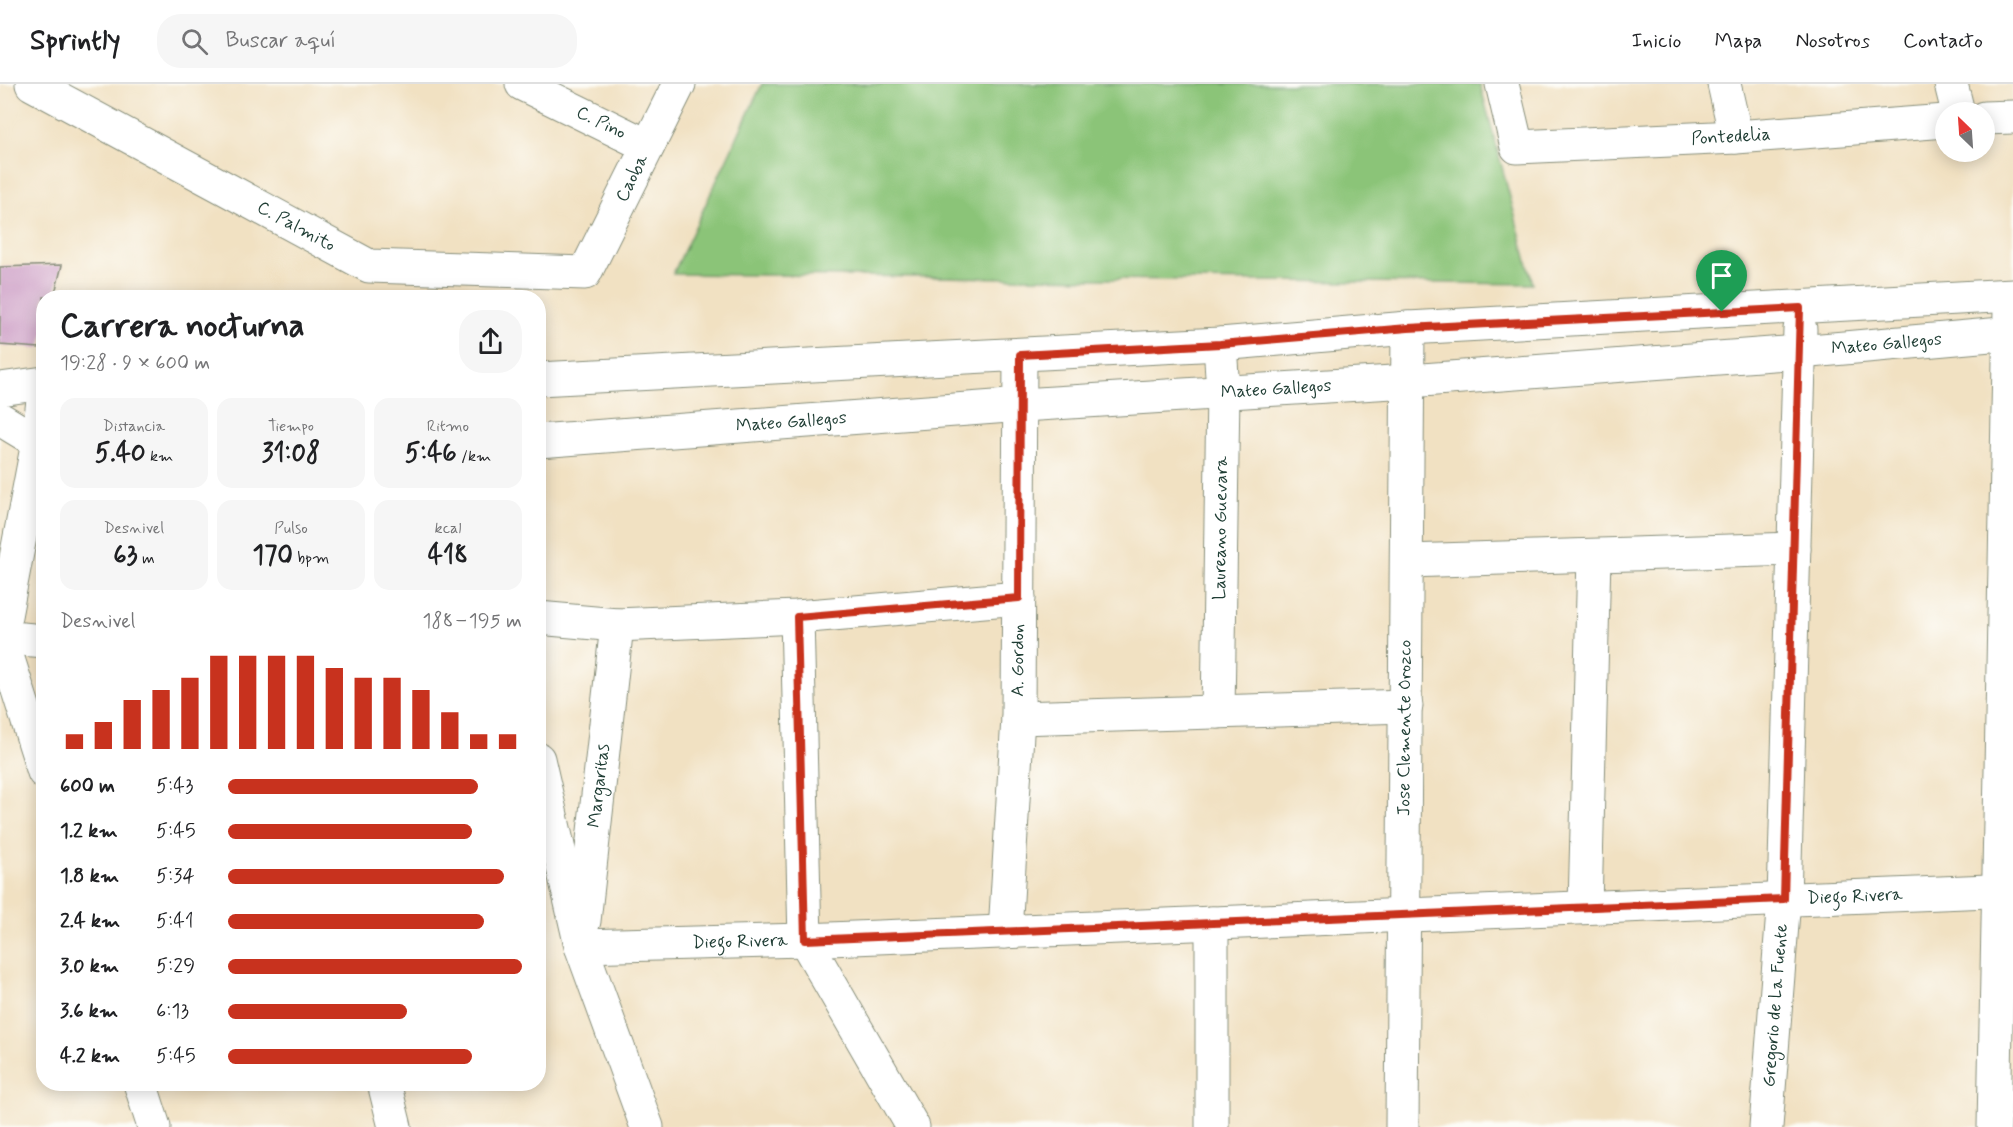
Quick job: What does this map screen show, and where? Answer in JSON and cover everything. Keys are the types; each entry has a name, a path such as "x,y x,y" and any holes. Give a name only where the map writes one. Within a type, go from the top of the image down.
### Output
{"street":[{"name":"C. Palmito","path":"32,84 369,266 585,273"},
{"name":"C. Pino","path":"522,84 648,147"},
{"name":"Caoba","path":"585,273 679,84"},
{"name":"Pontedelia","path":"1502,84 1517,147 1736,137 1935,122"},
{"path":"1724,84 1736,137"},
{"path":"1951,84 1956,102"},
{"path":"1995,118 2013,117"},
{"path":"546,380 1220,344 1408,328 2012,295 2004,1044 1994,1127"},
{"name":"Gregorio de La Fuente","path":"1766,1127 1784,899 1800,308"},
{"name":"Jose Clemente Orozco","path":"1402,1127 1408,328"},
{"name":"Mateo Gallegos","path":"546,440 1022,405 1408,381 1799,352 2012,333"},
{"name":"Laureano Guevara","path":"1218,712 1223,392 1220,344"},
{"name":"A. Gordon","path":"1005,932 1018,718 1022,405 1020,355"},
{"path":"0,389 36,384"},
{"path":"0,419 36,439"},
{"path":"36,466 1,637 36,747"},
{"path":"1407,561 1794,549"},
{"path":"1585,907 1594,556"},
{"path":"546,619 616,625 797,617 1019,598"},
{"path":"797,617 805,940 913,1127"},
{"name":"Margaritas","path":"581,946 616,625"},
{"path":"1,637 36,640"},
{"path":"1018,718 1406,706"},
{"name":"Margaritas","path":"546,794 581,946 647,1127"},
{"name":"Diego Rivera","path":"581,946 805,940 2006,890"},
{"path":"1212,923 1212,1127"},
{"path":"143,1091 154,1127"},
{"path":"386,1091 395,1127"}],"green space":[{"path":"762,84 1480,84 1533,284 673,274"}],"building":[{"path":"62,265 56,290 36,290 36,348 0,345 0,267"}],"route":[{"path":"1800,308 1784,899 805,940 797,617 1019,598 1022,405 1020,355 1220,344 1408,328 1722,312 1800,308"}]}
